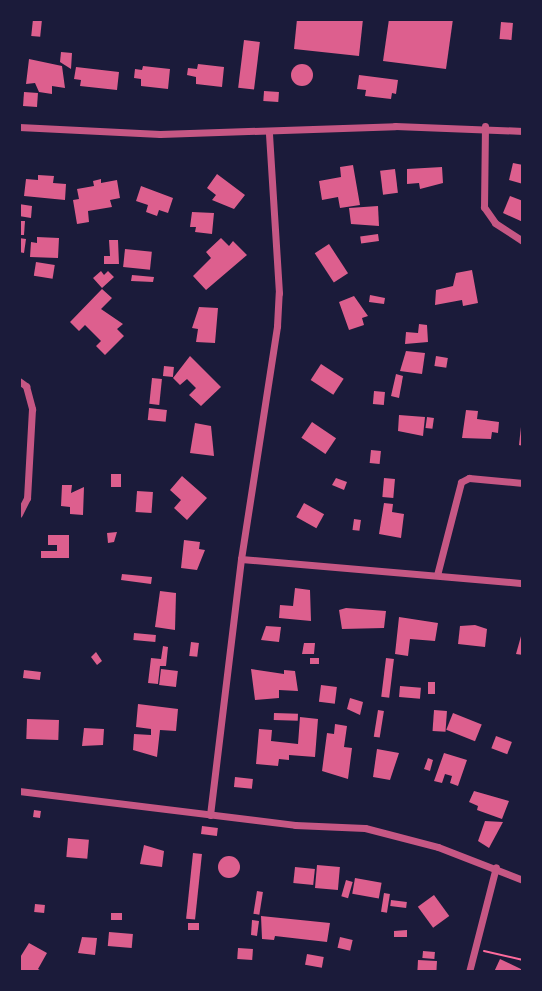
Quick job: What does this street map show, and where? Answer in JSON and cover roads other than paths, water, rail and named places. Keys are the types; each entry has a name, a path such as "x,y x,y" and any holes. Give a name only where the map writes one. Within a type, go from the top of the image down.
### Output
{"street":[{"path":"485,126 484,207 495,223 523,241"},
{"path":"19,127 160,134 485,126 523,131"},
{"path":"210,815 241,559 278,304 269,132"},
{"path":"19,381 26,386 32,409 27,498 19,514"},
{"path":"437,575 461,482 469,478 523,483"},
{"path":"241,559 523,583"},
{"path":"19,791 295,825 365,828 496,867 523,880"},
{"path":"470,972 473,948 496,867"}]}
